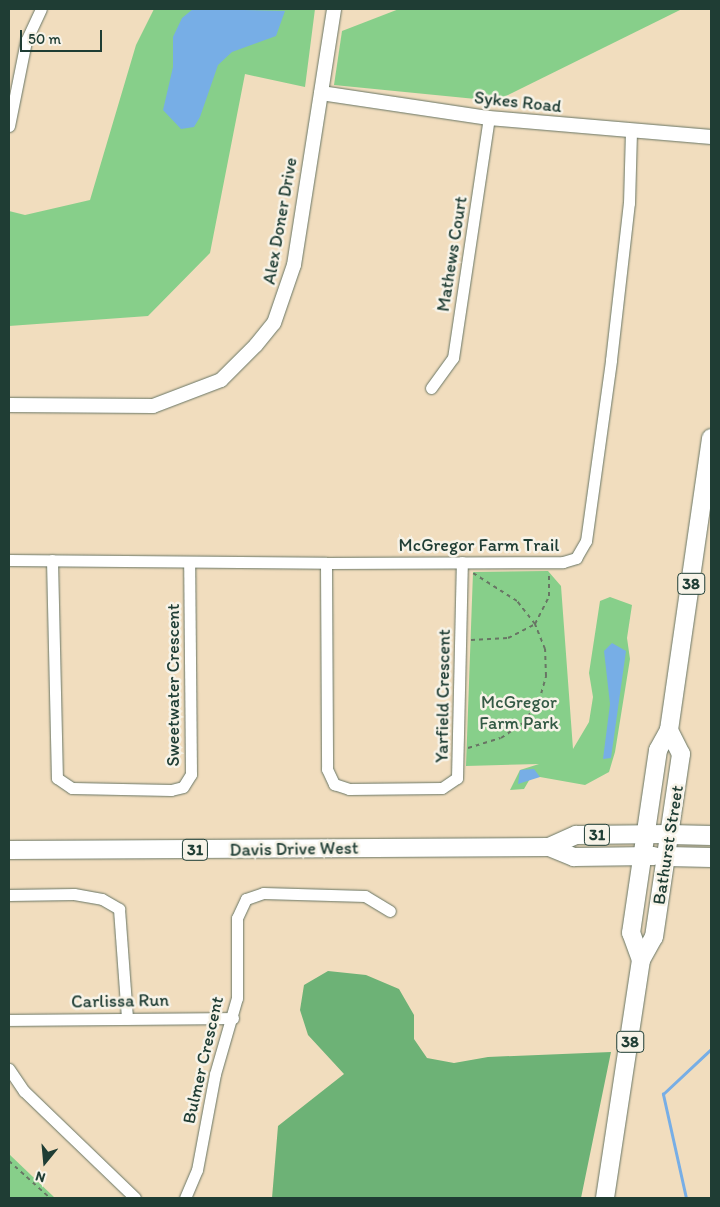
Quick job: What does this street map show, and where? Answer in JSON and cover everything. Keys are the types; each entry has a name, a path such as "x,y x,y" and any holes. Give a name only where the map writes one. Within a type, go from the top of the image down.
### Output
{"highway":[{"name":"Davis Drive West","path":"669,834 711,835"},
{"name":"Davis Drive West","path":"666,856 711,857"}],"main road":[{"name":"Bathurst Street","path":"640,960 631,934 648,834 658,750 669,730 711,438"},
{"name":"Bathurst Street","path":"605,1198 640,960 654,937 681,754 669,730"},
{"name":"Davis Drive West","path":"9,850 550,847 576,835 669,834"},
{"name":"Davis Drive West","path":"550,847 574,858 666,856"}],"street":[{"path":"9,126 26,41 41,9"},
{"name":"Alex Doner Drive","path":"9,405 153,406 202,391 237,366 274,323 286,297 334,9"},
{"name":"Sykes Road","path":"321,94 489,118 632,132 711,137"},
{"name":"Mathews Court","path":"431,388 452,358 489,118"},
{"name":"McGregor Farm Trail","path":"9,560 462,564 566,562 585,547 612,350 629,203 632,132"},
{"name":"Sweetwater Crescent","path":"52,560 57,778 72,788 171,790 183,787 191,774 190,562"},
{"name":"Yarfield Crescent","path":"326,563 327,769 332,781 346,789 444,788 458,778 462,564"},
{"path":"9,895 74,894 102,899 119,910 127,1019"},
{"name":"Bulmer Crescent","path":"186,1198 197,1170 215,1074 237,998 236,918 246,899 263,894 365,896 390,911"},
{"name":"Carlissa Run","path":"9,1020 232,1018"},
{"path":"9,1069 24,1091 135,1198"}],"path":[{"path":"460,749 501,738 523,723 539,701 546,676 545,649 535,624 517,601 462,564"},
{"path":"461,640 508,638 535,624 550,596 548,570 554,570"},
{"path":"9,1161 50,1198"}],"green space":[{"path":"154,9 315,9 305,87 245,74 210,253 148,316 9,326 9,211 25,215 90,200 136,45"},
{"path":"399,9 682,9 496,101 334,85 342,31"},
{"name":"McGregor Farm Park","path":"548,571 561,586 573,749 589,722 593,697 589,673 600,601 610,597 632,605 627,638 630,659 615,752 609,772 585,785 531,777 524,789 510,790 520,770 539,764 466,766 473,572"},
{"path":"328,971 366,975 399,989 414,1015 414,1039 427,1058 454,1063 488,1057 611,1052 581,1198 272,1198 278,1126 344,1074 308,1035 300,1010 304,985"},
{"path":"9,1154 55,1198 9,1198"}],"water":[{"path":"193,9 285,11 276,36 232,52 218,65 200,117 194,127 181,129 163,110 173,67 173,37 182,18"},
{"path":"612,643 626,651 611,758 603,759 610,704 604,651"},
{"path":"534,769 540,777 518,784 520,770"}],"waterway":[{"path":"686,1198 663,1094 711,1049"}]}
